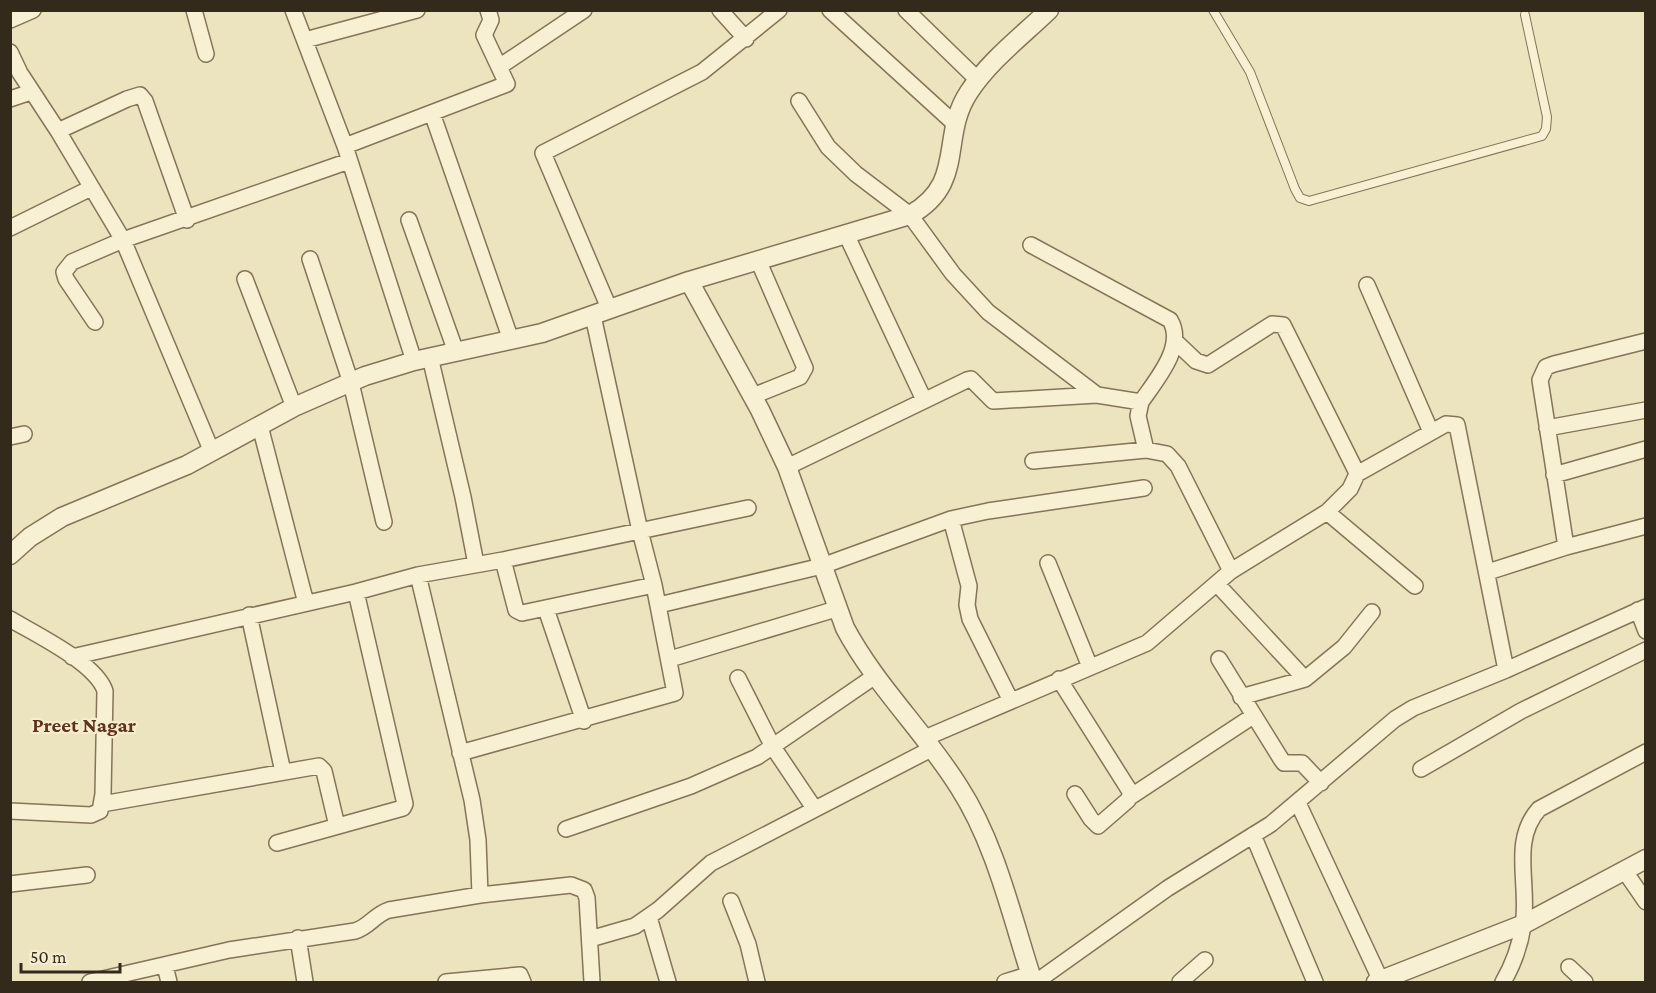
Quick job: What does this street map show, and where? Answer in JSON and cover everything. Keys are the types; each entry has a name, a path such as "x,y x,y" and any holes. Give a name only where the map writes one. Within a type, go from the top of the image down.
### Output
{"street":[{"path":"10,20 33,10"},
{"path":"194,10 206,54"},
{"path":"293,10 422,359 464,497 476,564"},
{"path":"305,40 417,10"},
{"path":"345,146 507,84 484,35 491,20 488,10"},
{"path":"499,67 584,10"},
{"path":"720,10 746,39"},
{"path":"460,753 584,721 675,693 659,605 640,531 601,312 543,153 702,72 746,39 779,10"},
{"path":"830,10 955,124"},
{"path":"906,10 978,80"},
{"path":"10,555 30,537 62,517 212,452 294,408 351,382 422,359 511,340 689,281 910,215 923,208 943,184 955,124 968,93 978,80 1049,10"},
{"path":"10,52 31,92 58,131 123,240 212,452"},
{"path":"10,99 31,92"},
{"path":"58,131 126,99 140,95 145,101 187,220"},
{"path":"799,101 828,147 840,160 910,215 953,274 988,312 1097,395"},
{"path":"432,113 511,340"},
{"path":"95,322 70,286 64,272 72,262 123,240 187,220 349,161"},
{"path":"10,228 90,188"},
{"path":"409,220 456,352"},
{"path":"846,234 924,400"},
{"path":"1031,244 1170,320 1175,328 1176,342 1160,374 1141,402 1138,416 1146,450"},
{"path":"310,259 351,382 384,522"},
{"path":"753,396 805,373 758,260"},
{"path":"245,279 294,408"},
{"path":"689,281 753,396 788,467 836,609 858,652 895,705 929,743 960,788 979,825 1033,980"},
{"path":"1367,285 1431,432"},
{"path":"1176,342 1196,361 1208,365 1272,324 1283,325 1356,477"},
{"path":"1566,547 1540,380 1546,367 1646,341"},
{"path":"788,467 971,379 993,401 1097,395 1141,402"},
{"path":"1547,429 1646,410"},
{"path":"590,939 621,931 649,917 711,863 929,743 1011,701 1147,643 1231,571 1327,512 1350,489 1356,477 1446,423 1457,425 1506,670"},
{"path":"260,426 306,603"},
{"path":"1554,475 1646,449"},
{"path":"1033,460 1146,450 1167,454 1178,466 1231,571"},
{"path":"659,605 822,566 951,519 988,511 1144,488"},
{"path":"72,657 356,592 418,575 503,560 748,508"},
{"path":"1327,512 1415,586"},
{"path":"951,519 969,586 968,613 1011,701"},
{"path":"1488,572 1566,547 1646,526"},
{"path":"503,560 516,609 522,613 654,585"},
{"path":"1048,563 1090,667"},
{"path":"418,575 476,820 480,895"},
{"path":"1217,584 1305,679"},
{"path":"277,843 403,808 406,800 356,592"},
{"path":"546,609 584,721"},
{"path":"670,659 836,609"},
{"path":"1005,982 1033,980 1168,888 1253,835 1298,803 1405,712 1642,609 1646,631"},
{"path":"1241,697 1305,679 1344,647 1372,612"},
{"path":"249,615 283,772"},
{"path":"10,619 72,657 96,676 105,691 100,811 91,815 10,811"},
{"path":"1421,769 1513,715 1646,650"},
{"path":"1219,659 1284,763 1302,763 1321,783"},
{"path":"566,829 691,786 774,747 875,676"},
{"path":"738,678 774,747 814,808"},
{"path":"1059,680 1129,788 1130,797"},
{"path":"1075,794 1098,826 1130,797 1253,716"},
{"path":"1503,982 1516,956 1524,924 1523,844 1531,818 1539,809 1646,752"},
{"path":"102,804 319,766 324,771 338,826"},
{"path":"1298,803 1378,982 1524,924 1566,904 1646,859"},
{"path":"1253,835 1315,982"},
{"path":"1624,870 1646,902"},
{"path":"10,884 87,875"},
{"path":"90,982 229,950 355,931 363,928 375,915 388,910 480,895 579,886 587,898 592,982"},
{"path":"731,901 745,935 757,982"},
{"path":"649,917 668,982"},
{"path":"298,938 305,982"},
{"path":"1180,982 1205,960"},
{"path":"165,966 169,982"},
{"path":"1569,968 1585,982"},
{"path":"446,982 520,975 523,982"}],"lane":[{"path":"1213,10 1250,72 1295,189 1300,198 1309,201 1542,136 1546,129 1546,117 1525,15"}],"district":[{"name":"Preet Nagar","path":"84,725"}]}
